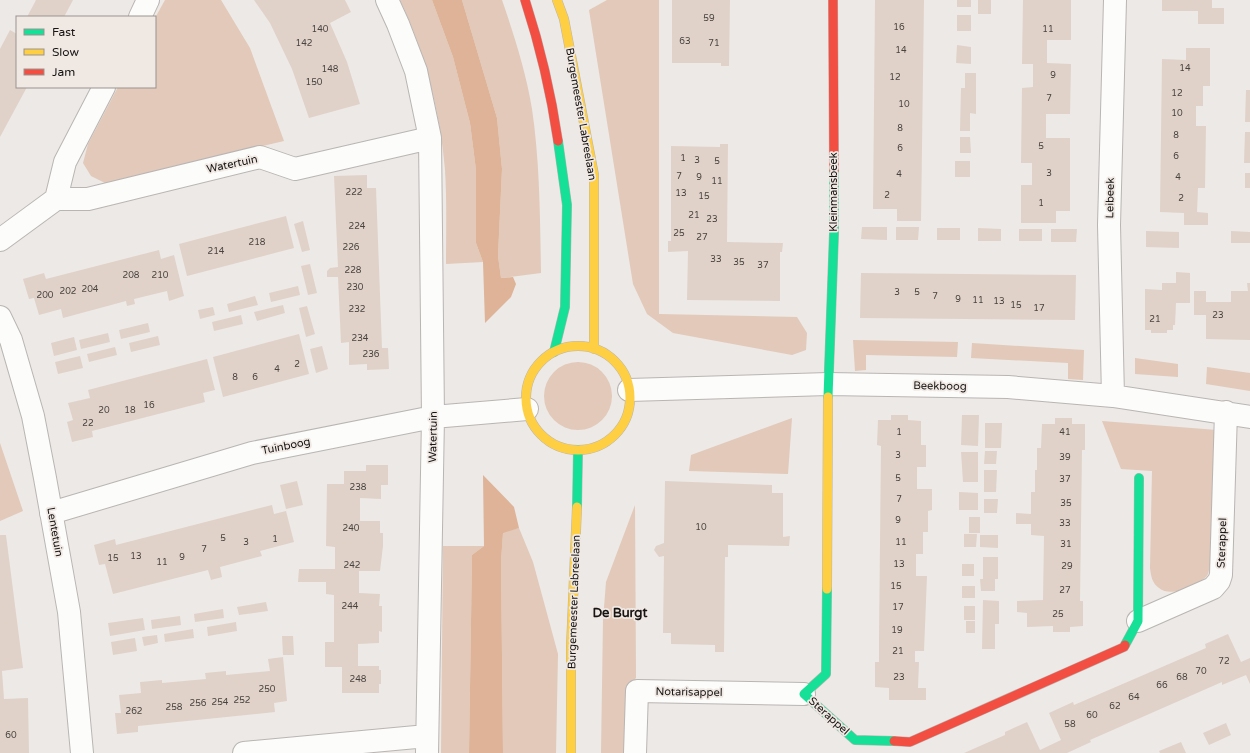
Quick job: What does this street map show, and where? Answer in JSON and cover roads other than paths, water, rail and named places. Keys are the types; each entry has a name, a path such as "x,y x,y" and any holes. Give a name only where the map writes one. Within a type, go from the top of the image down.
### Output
{"street":[{"path":"140,16 148,0"},
{"name":"Watertuin","path":"244,753 427,744 433,417 430,138 416,71 387,0"},
{"path":"525,0 538,39 554,112 567,205 565,307 554,352"},
{"name":"Burgemeester Labreelaan","path":"557,0 564,19 594,175 594,349"},
{"name":"Kleinmansbeek","path":"828,384 834,233 833,0"},
{"name":"Leibeek","path":"1113,396 1109,225 1115,0"},
{"path":"0,240 56,199 65,162 103,88"},
{"name":"Watertuin","path":"56,199 88,199 260,157 295,169 430,138"},
{"name":"Lentetuin","path":"0,317 11,340 33,416 69,612 82,753"},
{"path":"580,346 594,349 607,355 617,365 625,377 629,390 629,408 623,425 611,439 595,447 578,450 560,447 545,438 533,425 527,409 526,392 531,376 541,362 554,352 567,347 580,346"},
{"name":"Beekboog","path":"629,390 828,384 1008,387 1113,396 1226,412 1250,417"},
{"name":"Sterappel","path":"828,384 826,674 804,694 855,740 910,742 1124,647 1138,621 1139,478"},
{"name":"Tuinboog","path":"51,513 252,453 433,417 527,409"},
{"name":"Sterappel","path":"1138,621 1213,588 1220,581 1226,412"},
{"name":"Burgemeester Labreelaan","path":"572,753 571,647 578,488 578,450"},
{"name":"Notarisappel","path":"635,753 637,691 804,694"}],"district":[{"name":"De Burgt","path":"620,613"}]}
